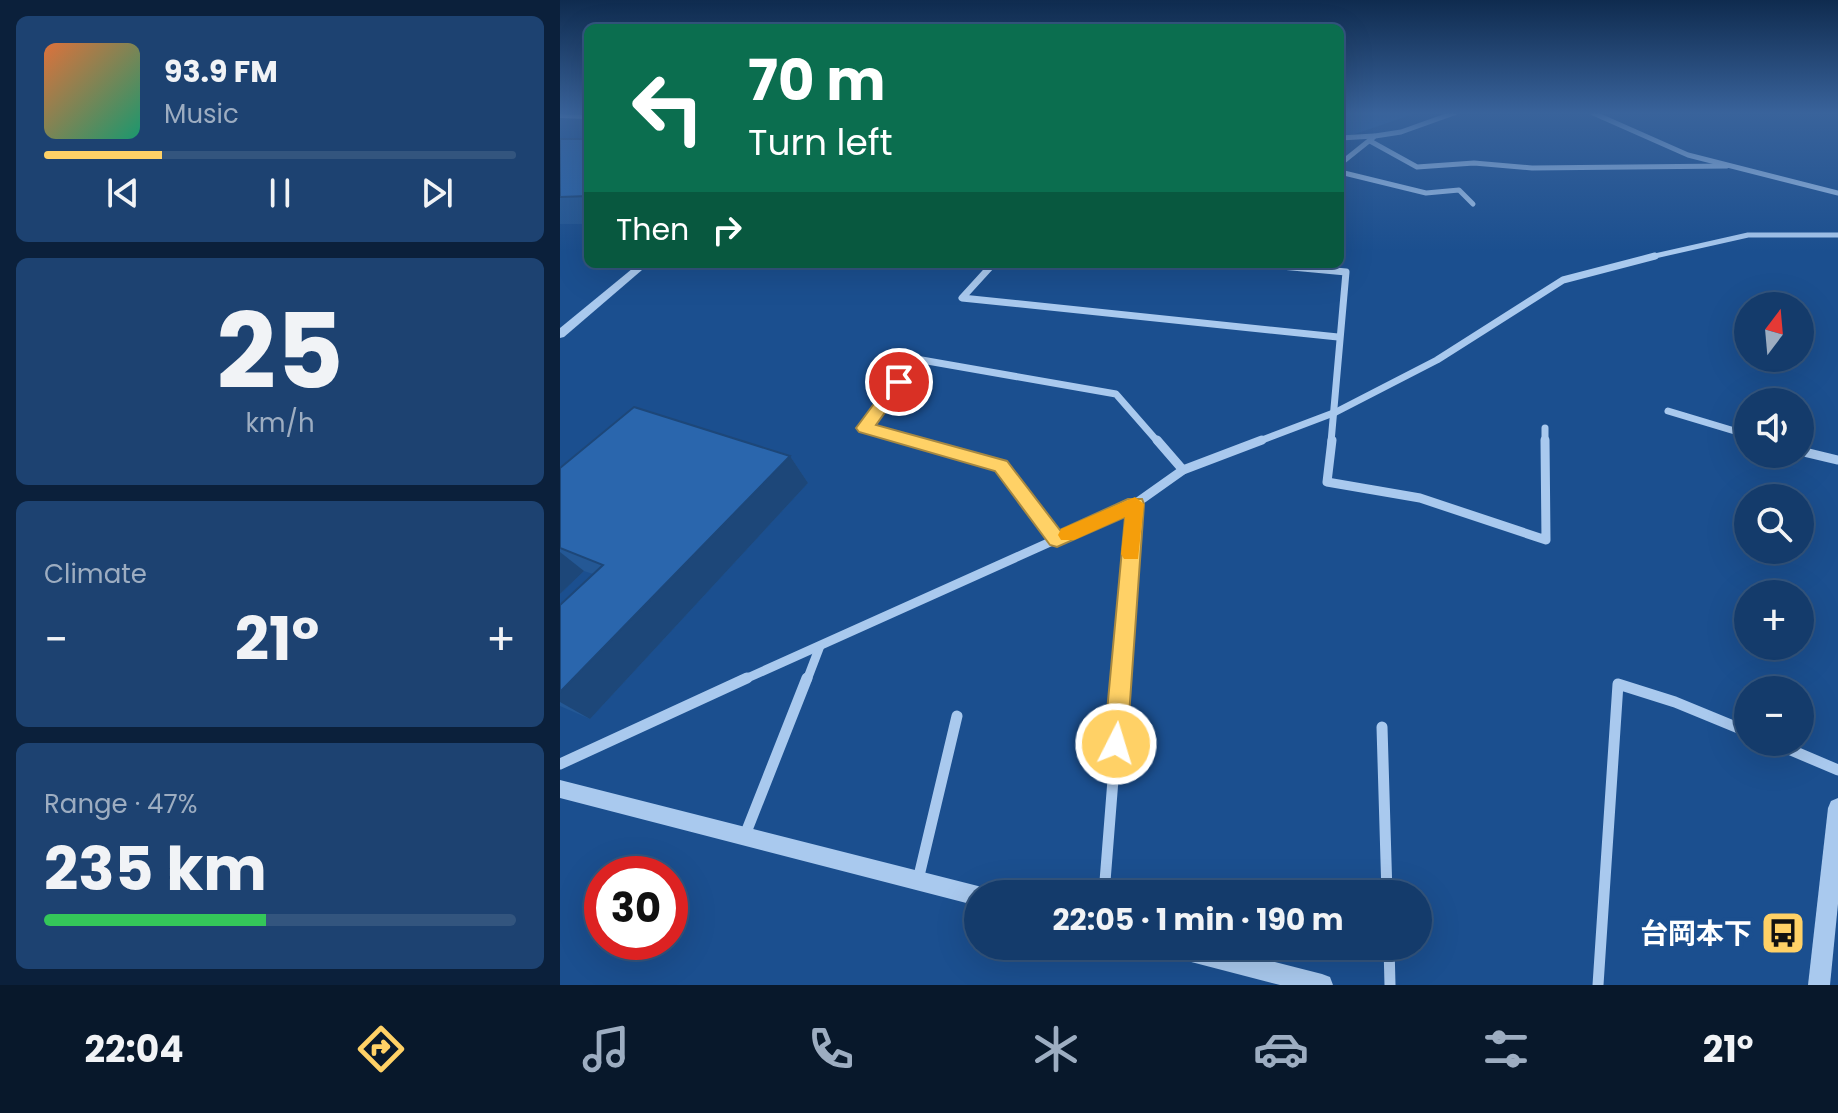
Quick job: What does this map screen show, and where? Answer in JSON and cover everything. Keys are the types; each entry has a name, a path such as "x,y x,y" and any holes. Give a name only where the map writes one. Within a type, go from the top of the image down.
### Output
{"street":[{"path":"1405,159 1417,167 1474,163 1532,168 1727,166"},
{"path":"1702,159 1838,193"},
{"path":"1344,173 1426,193 1459,190 1473,204"},
{"path":"560,764 1135,504 1183,470 1336,412 1437,360 1563,280 1617,264 1748,235 1838,235"},
{"path":"560,334 639,268"},
{"path":"989,268 962,298 1338,337"},
{"path":"1317,268 1346,272 1338,337 1336,412 1327,482 1420,498 1546,540 1545,428"},
{"path":"1057,540 1001,466 865,428 916,359 1116,394 1183,470"},
{"path":"1668,411 1734,431"},
{"path":"1814,454 1838,460"},
{"path":"1105,880 1135,504"},
{"path":"745,836 820,646"},
{"path":"1598,985 1618,684 1675,702 1734,726"},
{"path":"918,880 957,716"},
{"path":"1382,727 1387,880"},
{"path":"1805,756 1838,770"},
{"path":"560,789 964,892"},
{"path":"1819,985 1838,808"},
{"path":"1226,960 1322,985"},
{"path":"1389,960 1390,985"}],"building":[{"path":"560,159 584,159 584,196 560,197"},
{"path":"634,407 790,456 560,692 560,605 603,565 560,548 560,468"}],"slow traffic":[{"path":"1068,535 1135,504 1131,554"}],"place":[{"name":"台岡本下","path":"1783,933"}],"route":[{"path":"899,382 865,428 1001,466 1057,540 1135,504 1116,744"}]}
